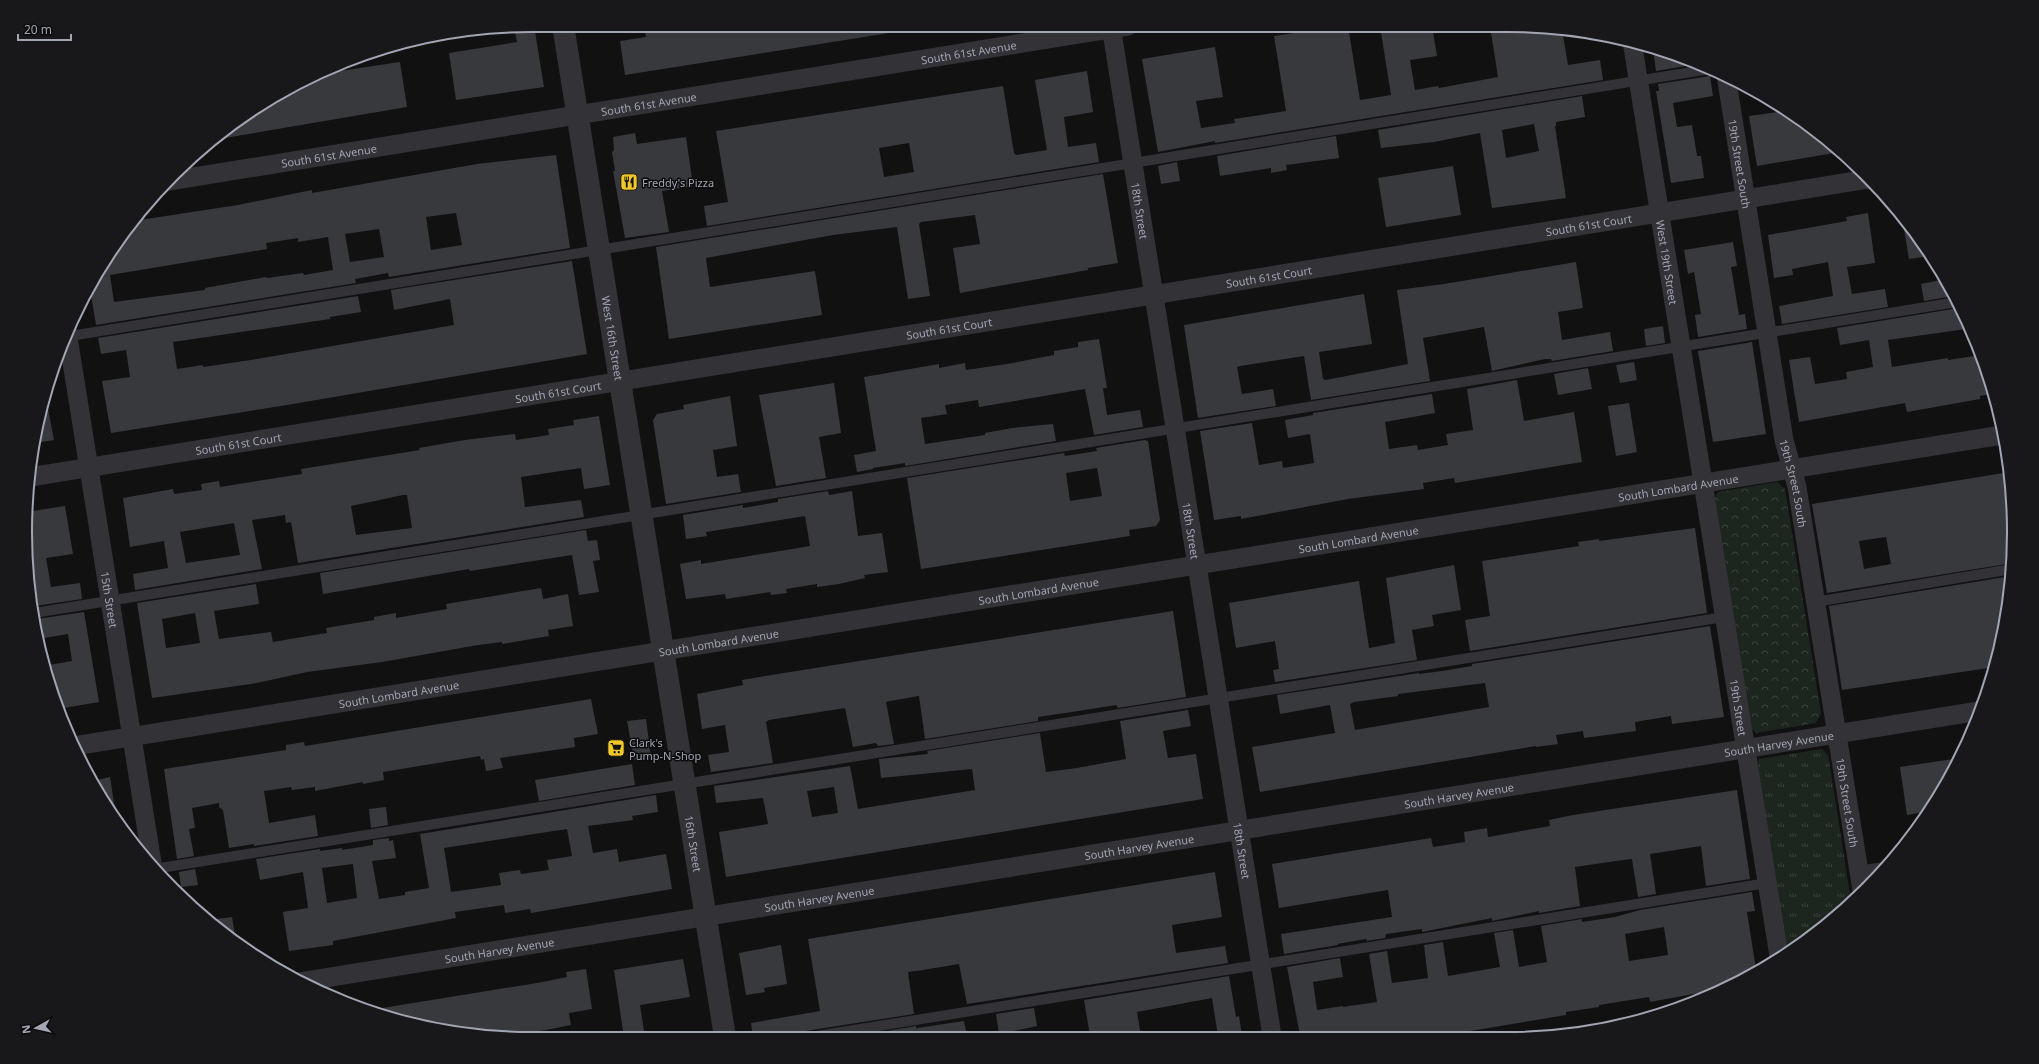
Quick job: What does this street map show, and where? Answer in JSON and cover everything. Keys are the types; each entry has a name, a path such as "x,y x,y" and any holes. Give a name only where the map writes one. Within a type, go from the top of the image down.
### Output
{"street":[{"name":"West 16th Street","path":"564,32 663,651"},
{"name":"South 61st Avenue","path":"176,180 1080,32"},
{"name":"18th Street","path":"1117,32 1133,163 1271,1032"},
{"name":"West 19th Street","path":"1633,48 1702,483"},
{"name":"19th Street South","path":"1727,84 1784,440 1797,487 1861,886"},
{"name":"South 61st Court","path":"35,476 1863,180"},
{"name":"15th Street","path":"68,346 89,468 151,856"},
{"name":"South Lombard Avenue","path":"80,745 1997,436"},
{"name":"19th Street","path":"1702,483 1778,952"},
{"name":"16th Street","path":"663,651 724,1032"},
{"name":"South Harvey Avenue","path":"311,980 1973,712"}],"lane":[{"path":"73,334 1700,71"},
{"path":"39,613 1951,303"},
{"path":"1815,602 2006,570"},
{"path":"161,868 1724,617"},
{"path":"1859,871 1878,868"},
{"path":"841,1032 1767,883"}],"green space":[{"path":"1777,482 1785,489 1821,713 1816,723 1757,733 1749,727 1714,500 1718,492"},
{"path":"1822,749 1828,755 1850,896 1811,929 1786,947 1756,767 1759,759"}],"building":[{"path":"535,32 544,87 456,100 449,53 517,42 515,33"},
{"path":"645,32 889,32 625,75 620,41 646,37"},
{"path":"1301,32 1349,32 1360,100 1391,95 1381,32 1433,32 1437,56 1410,60 1415,90 1438,86 1439,88 1498,77 1491,32 1563,35 1568,65 1600,60 1603,80 1215,143 1215,141 1158,152 1142,59 1215,47 1223,97 1196,101 1201,128 1235,123 1234,119 1286,111 1274,36"},
{"path":"1654,55 1687,66 1656,71"},
{"path":"400,62 407,107 224,138 254,116 282,99 338,71"},
{"path":"1087,71 1093,112 1064,117 1068,147 1096,143 1099,162 707,226 704,206 728,202 716,131 1003,86 1014,153 1016,155 1047,150 1035,80","holes":["909,143 914,172 884,177 879,148"]},
{"path":"1710,76 1713,96 1673,103 1677,127 1692,125 1697,156 1701,156 1704,178 1671,183 1656,91 1659,91 1658,84"},
{"path":"1582,96 1585,117 1556,122 1555,126 1566,198 1492,208 1480,133 1434,142 1381,148 1378,130","holes":["1534,124 1539,151 1506,158 1502,130"]},
{"path":"1778,112 1833,153 1757,166 1749,116"},
{"path":"635,133 637,144 686,137 693,186 662,191 669,232 625,238 613,171 615,171 612,152 614,150 613,137"},
{"path":"1336,136 1339,158 1286,165 1287,170 1271,173 1271,168 1220,176 1217,156"},
{"path":"556,155 570,248 389,277 388,273 355,279 356,283 96,325 91,297 116,254 142,220 238,205 312,190 312,193 477,164","holes":["456,213 462,245 431,250 426,217","379,229 384,257 350,262 345,234","328,237 333,270 304,275 303,273 266,277 205,288 205,290 114,302 110,275 267,249 266,243 298,238 298,242"]},
{"path":"1177,162 1180,181 1161,184 1158,166"},
{"path":"1453,166 1461,215 1386,227 1378,178"},
{"path":"1103,174 1118,263 1088,268 1088,270 960,293 953,248 980,244 975,215 921,222 919,224 930,296 908,299 897,227 833,235 706,258 710,287 815,271 822,315 669,339 656,247"},
{"path":"1868,213 1875,263 1847,267 1852,294 1885,289 1888,307 1782,324 1779,306 1833,296 1828,262 1792,269 1793,275 1774,278 1768,235 1847,221 1846,217"},
{"path":"1904,228 1925,257 1909,259"},
{"path":"1733,242 1737,266 1731,267 1739,315 1745,314 1747,329 1698,337 1695,315 1701,314 1694,272 1688,274 1684,250"},
{"path":"572,261 587,354 111,433 102,381 130,377 126,350 101,354 98,338 358,296 361,312 330,317 330,319 173,342 177,369 203,365 203,367 257,359 454,325 450,299 394,310 391,290"},
{"path":"1576,262 1583,308 1558,312 1562,340 1610,332 1613,351 1552,361 1551,359 1545,359 1492,371 1484,327 1423,338 1430,381 1311,400 1304,356 1240,366 1237,367 1242,394 1273,389 1276,406 1198,418 1184,325 1364,294 1372,344 1319,352 1323,379 1326,380 1408,364 1397,290 1444,284"},
{"path":"1939,280 1948,297 1924,301 1921,284"},
{"path":"1954,309 1964,329 1888,340 1892,367 1948,358 1948,360 1974,356 1987,395 1980,396 1980,399 1907,412 1905,403 1799,422 1789,360 1810,357 1815,384 1847,379 1846,372 1873,367 1869,340 1840,345 1837,328"},
{"path":"1663,326 1665,343 1646,346 1644,329"},
{"path":"1099,339 1107,388 1103,388 1107,415 1140,410 1143,427 1094,435 1085,389 979,407 978,400 945,405 947,414 921,418 925,444 985,435 985,433 1012,428 1053,424 1056,441 905,466 905,463 857,472 854,455 876,451 864,377 939,364 939,368 965,363 966,370 1007,364 1054,355 1054,351 1078,347 1078,342"},
{"path":"1752,342 1766,434 1713,442 1698,351"},
{"path":"1634,362 1637,380 1620,383 1616,365"},
{"path":"1588,368 1592,389 1558,395 1554,374"},
{"path":"1517,380 1524,421 1574,412 1582,462 1455,483 1454,478 1423,483 1424,489 1348,499 1241,519 1241,516 1214,520 1200,431 1252,423 1259,465 1282,461 1283,468 1314,463 1310,434 1288,438 1285,420 1313,415 1313,413 1432,394 1435,413 1385,422 1389,449 1417,445 1418,450 1448,445 1446,434 1473,430 1467,389"},
{"path":"834,383 841,433 819,437 826,478 776,486 759,395"},
{"path":"730,396 737,446 713,450 717,477 738,474 741,492 666,504 653,420 657,414 684,409 683,405"},
{"path":"1629,403 1637,452 1616,456 1608,406"},
{"path":"48,408 54,440 41,442"},
{"path":"599,416 610,485 584,489 581,468 521,477 525,507 581,500 584,517 298,563 291,522 286,523 285,515 252,520 262,569 135,590 133,574 168,568 164,541 130,547 123,498 173,489 174,494 202,490 201,484 219,481 220,487 302,474 301,469 420,450 419,448 465,440 515,434 516,440 549,435 548,429 574,425 573,420","holes":["407,495 412,528 356,535 351,506","234,523 240,555 186,563 180,532"]},
{"path":"1145,440 1148,441 1160,520 1156,526 1129,530 1130,536 921,569 907,478 1064,453 1065,456 1097,451 1096,448","holes":["1097,468 1102,496 1070,501 1066,473"]},
{"path":"2004,473 2007,532 2006,564 1827,593 1812,504","holes":["1886,537 1891,564 1864,569 1859,541"]},
{"path":"828,491 829,495 852,491 858,536 882,533 888,572 864,575 865,578 839,584 817,587 817,584 786,589 787,593 771,595 770,592 726,599 725,594 686,599 680,564 701,560 701,564 810,546 805,516 706,532 707,536 686,539 683,515 743,505 743,508 778,502 778,499"},
{"path":"65,506 73,554 46,558 51,587 80,583 82,599 38,606 33,565 33,511"},
{"path":"1695,528 1707,613 1470,651 1465,620 1490,616 1482,561 1579,546 1578,542 1599,539 1599,541"},
{"path":"586,530 588,541 597,540 600,560 593,561 599,592 579,595 572,555 470,571 469,569 323,594 320,573"},
{"path":"1454,565 1461,610 1432,615 1434,626 1412,630 1417,660 1275,682 1273,670 1279,669 1275,641 1236,648 1229,603 1359,581 1369,648 1395,643 1386,578"},
{"path":"2005,577 1997,630 1988,668 1842,690 1829,606"},
{"path":"256,584 259,604 214,611 219,639 271,632 273,642 327,633 326,628 374,620 374,617 396,613 396,618 447,609 446,604 541,588 543,599 568,594 573,626 548,630 549,636 502,644 502,642 478,645 382,662 307,672 257,683 152,698 137,603","holes":["195,613 200,643 166,648 162,619"]},
{"path":"1173,611 1186,697 1118,708 1116,705 1038,717 1038,721 925,739 919,696 886,702 894,744 878,746 876,743 853,747 845,708 769,720 766,722 773,763 711,772 708,755 729,752 725,725 702,729 697,694 743,685 742,680"},
{"path":"84,612 99,702 64,708 50,665 72,661 68,634 44,638 40,619"},
{"path":"1710,626 1724,717 1672,724 1671,716 1635,722 1636,731 1584,738 1583,731 1556,735 1558,744 1536,746 1260,792 1252,747 1335,733 1330,705 1280,714 1277,695 1419,673 1442,671 1472,666 1472,664","holes":["1485,683 1489,707 1355,730 1350,704 1354,702 1398,696 1398,694"]},
{"path":"591,699 598,734 574,738 575,747 500,758 503,768 486,771 484,759 481,760 480,756 383,772 384,780 363,784 363,782 315,791 315,787 292,790 291,787 264,791 269,823 315,815 318,836 254,846 254,844 229,848 223,810 219,807 219,803 192,808 195,828 189,829 194,856 177,859 164,769 286,750 286,745 304,742 305,746"},
{"path":"1188,710 1191,726 1163,731 1168,758 1196,754 1203,799 726,877 719,832 768,824 763,798 716,803 714,786 850,766 858,809 975,790 972,769 881,778 879,759 928,754 927,751 1040,733 1046,772 1077,768 1126,759 1120,721","holes":["834,787 838,813 812,817 807,791"]},
{"path":"646,719 651,758 634,760 627,721"},
{"path":"1952,759 1921,812 1907,815 1900,767"},
{"path":"632,764 635,785 539,801 535,780"},
{"path":"110,777 115,808 99,782 98,780"},
{"path":"1737,790 1750,879 1706,886 1701,846 1650,854 1656,894 1638,897 1632,859 1575,867 1580,906 1539,913 1539,911 1492,921 1492,918 1422,932 1422,929 1386,934 1385,938 1367,941 1366,939 1284,954 1281,934 1392,917 1388,890 1279,908 1272,864 1431,838 1433,847 1465,842 1464,832 1487,828 1488,837 1550,826 1549,820 1573,815"},
{"path":"656,795 658,812 632,816 633,820 588,826 593,853 617,849 619,862 666,854 672,889 531,913 530,909 505,913 504,905 455,912 456,918 333,941 333,945 289,951 283,912 308,908 303,872 260,880 256,859 320,849 320,851 342,848 342,850 373,845 373,840 389,838 389,841 393,840 396,858 372,861 379,899 405,895 405,892 429,888 420,834","holes":["567,829 572,856 547,860 549,870 521,874 520,870 499,873 501,885 451,892 444,848","353,864 357,898 327,903 322,868"]},
{"path":"386,807 388,825 371,828 369,809"},
{"path":"195,869 198,885 181,887 179,872"},
{"path":"1215,872 1222,917 1172,925 1176,953 1225,946 1228,963 967,1004 959,964 908,972 914,1014 799,1032 752,1032 751,1023 820,1011 808,939"},
{"path":"1752,892 1755,911 1747,912 1755,966 1701,993 1650,1002 1649,997 1599,1005 1599,1007 1566,1012 1566,1015 1464,1032 1299,1032 1287,967 1340,958 1343,977 1313,982 1317,1010 1377,1002 1369,954 1387,951 1392,983 1428,978 1424,945 1443,942 1448,976 1500,967 1494,933 1513,930 1519,967 1547,962 1541,926 1582,919 1582,922 1615,917 1640,910","holes":["1664,927 1668,955 1629,961 1625,934"]},
{"path":"232,917 235,934 228,929 216,919"},
{"path":"781,945 787,984 764,988 765,992 746,995 739,953"},
{"path":"683,959 690,997 640,1005 644,1032 623,1032 614,970"},
{"path":"586,969 592,1009 569,1013 571,1025 546,1030 532,1032 467,1028 403,1015 381,1008 543,982 567,977 566,972"},
{"path":"1229,976 1236,1017 1239,1016 1241,1032 1217,1032 1212,998 1137,1012 1140,1032 1089,1032 1084,1000"},
{"path":"1034,1008 1037,1026 1008,1032 999,1032 996,1014"},
{"path":"964,1021 966,1032 881,1032 916,1026 917,1030 917,1028"}],"place":[{"name":"Freddy's Pizza","path":"629,182"},
{"name":"Clark's Pump-N-Shop","path":"616,748"}]}
